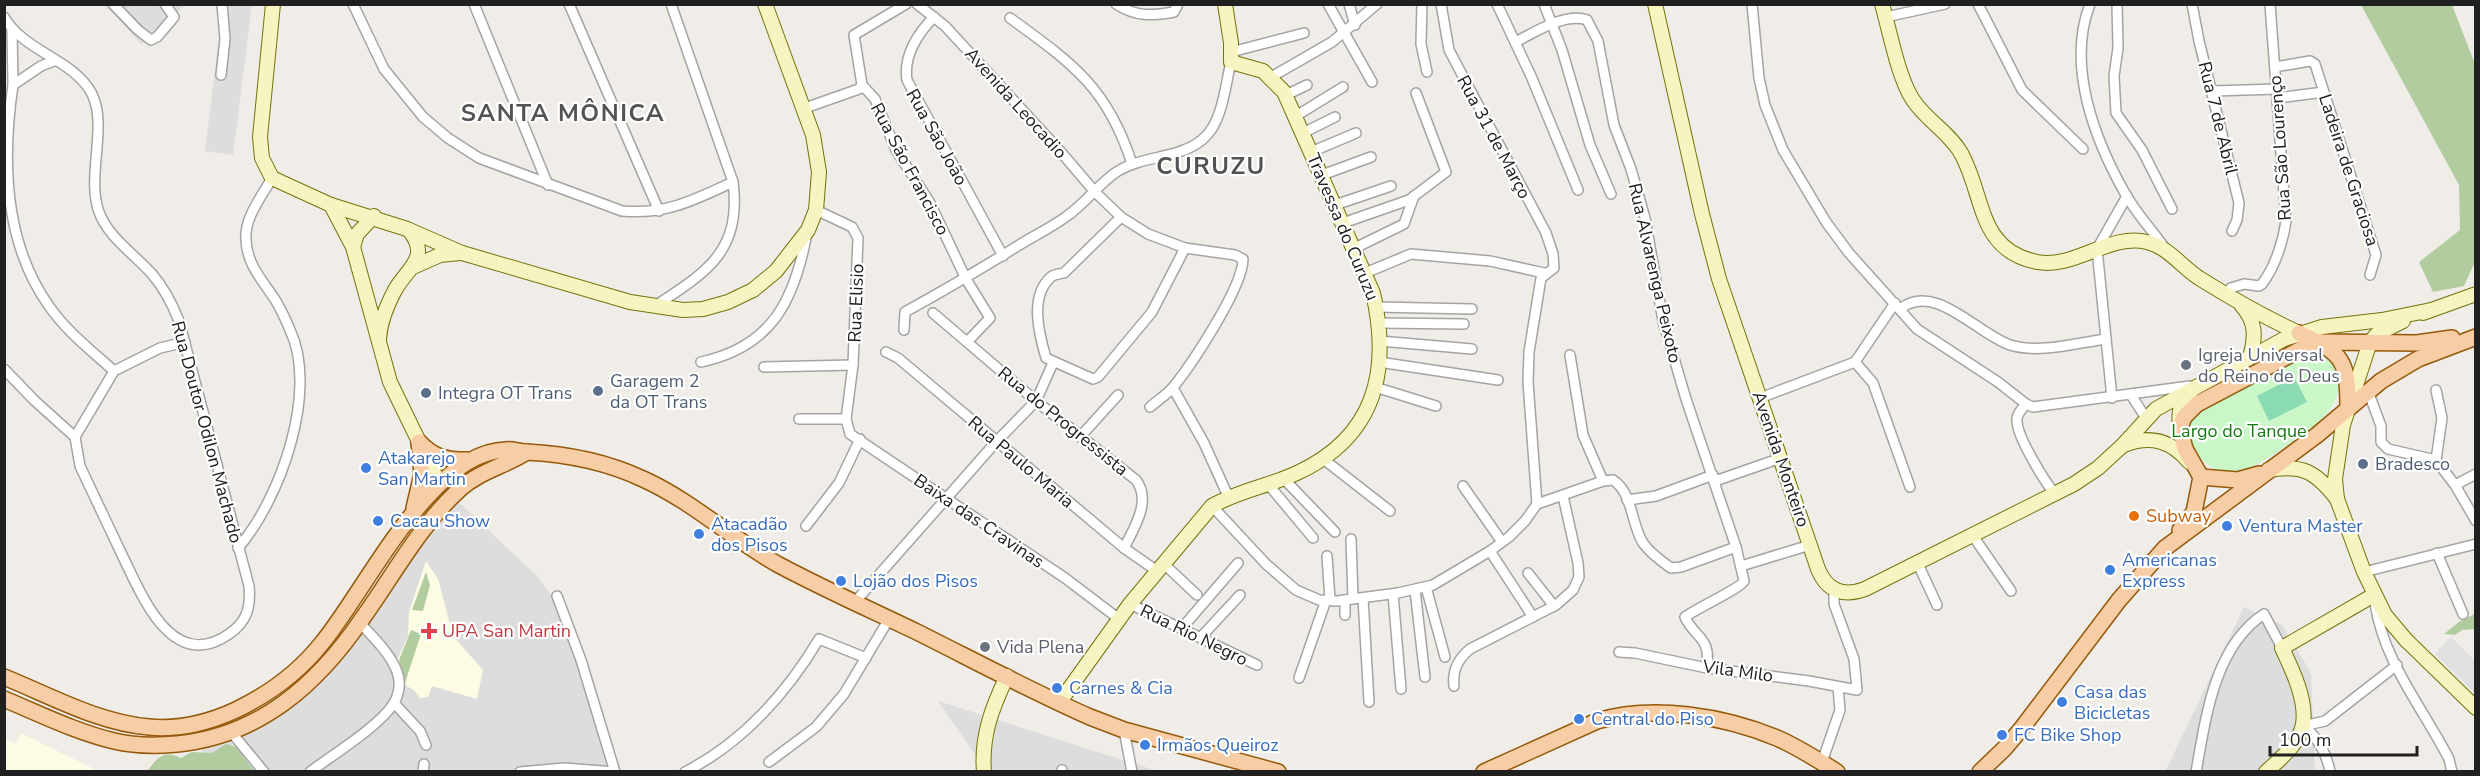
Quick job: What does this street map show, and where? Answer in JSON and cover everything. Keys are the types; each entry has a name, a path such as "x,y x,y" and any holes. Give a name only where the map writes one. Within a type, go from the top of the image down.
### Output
{"main road":[{"path":"2299,333 2320,342 2335,352 2346,372 2348,409"},
{"path":"1980,771 1993,761 2022,728 2120,600 2194,512 2201,477 2185,449 2180,428 2184,417 2197,404 2296,351 2320,342 2417,343 2475,336"},
{"path":"2165,548 2267,470 2318,435 2368,391 2418,359 2475,336"},
{"path":"419,442 431,454 441,458 467,460 506,450 571,455 598,461 645,479 760,554 1059,703 1124,730 1278,771"},
{"path":"411,516 422,474 419,442"},
{"path":"4,699 75,729 138,745 188,743 232,733 253,724 292,698 320,671 360,623 428,525 448,501 476,476 512,462 527,452"},
{"path":"4,677 83,710 128,724 152,728 176,727 219,718 263,696 302,665 338,621 411,516 439,483 467,460"},
{"path":"2201,477 2238,480 2267,470"},
{"path":"428,525 439,483"},
{"path":"1484,771 1597,721 1614,716 1653,714 1691,716 1740,725 1779,739 1837,771"}],"street":[{"path":"113,4 151,40 157,37 174,17 165,4"},
{"path":"221,75 225,39 222,4"},
{"path":"273,4 260,137 262,158 272,178 332,205 374,216 462,253 630,302 683,310 703,309 728,302 753,290 776,271 808,230"},
{"path":"353,4 384,69 423,117 448,138 478,158 622,211 643,213 684,205 733,182"},
{"path":"474,4 548,185"},
{"path":"569,4 659,211"},
{"path":"655,306 685,286 722,251 733,228 736,206 733,182 671,4"},
{"path":"701,362 718,358 743,346 758,336 782,310 795,285 808,230 816,210 819,189 818,156 804,108 765,4"},
{"path":"861,85 854,35 895,8 906,4"},
{"name":"Avenida Leocadio","path":"917,4 945,26 1095,192 1121,217 1148,234 1185,248 1235,255 1243,259 1238,279 1223,309 1200,350 1173,388"},
{"path":"1116,4 1126,11 1145,15 1174,12 1178,4"},
{"path":"904,330 905,312 966,279 1065,218 1117,171 1132,164 1189,148 1204,139 1218,116 1231,57 1225,4"},
{"path":"1328,4 1372,82"},
{"path":"1349,4 1355,25"},
{"path":"1231,57 1271,77 1344,33 1377,4"},
{"path":"1422,4 1421,44 1427,72"},
{"name":"Rua 31 de Março","path":"1441,4 1444,33 1449,51 1546,233 1553,254 1554,268 1544,273"},
{"path":"1497,4 1578,190"},
{"path":"1544,4 1563,50 1590,145 1611,194"},
{"name":"Avenida Monteiro","path":"1655,4 1716,268 1822,579 1834,590"},
{"path":"1752,4 1765,105 1783,150 1826,222 1849,253 1917,329 1998,382 2026,404 2041,407 2183,388 2200,383"},
{"path":"1945,4 1884,11 1908,91 1922,111 1948,135 1960,150 1989,230 1996,240 2015,255 2047,263 2058,262 2135,240 2156,245 2199,278 2273,321 2299,333"},
{"path":"1978,4 2022,90 2083,149"},
{"path":"2090,4 2086,14 2082,42 2083,77 2089,109 2102,146 2127,196 2169,253"},
{"path":"2117,4 2118,48 2114,76 2116,113 2124,128 2142,150 2172,209"},
{"name":"Rua 7 de Abril","path":"2192,4 2239,203 2232,231"},
{"name":"Rua São Lourenço","path":"2232,296 2237,286 2262,284 2277,256 2286,220 2270,4"},
{"name":"Rua São João","path":"934,16 912,46 906,74 907,80 1003,256"},
{"name":"Rua Doutor Odilon Machado","path":"4,17 12,30 82,81 92,93 97,107 95,180 99,211 106,226 162,287 173,304 249,586 249,609 236,629 211,644 197,645 185,642 163,627 153,615 80,466 75,436"},
{"path":"1010,18 1057,52 1097,91 1118,125 1132,164"},
{"name":"Rua Alvarenga Peixoto","path":"1515,42 1569,18 1587,20 1598,41 1614,125 1631,169 1645,219 1663,321 1741,566"},
{"path":"12,30 13,85 9,119 8,177 11,211 18,243 30,276 49,307 114,371"},
{"path":"1231,57 1304,33"},
{"path":"13,85 54,60"},
{"name":"Ladeira de Graciosa","path":"2275,67 2310,61 2315,64 2376,255 2370,275"},
{"name":"Travessa do Curuzu","path":"1119,619 1212,506 1228,496 1268,484 1313,465 1355,430 1368,410 1375,387 1380,340 1379,323 1365,273 1286,95 1271,77"},
{"name":"Rua São Francisco","path":"804,108 858,89 861,85 875,99 896,150 930,203 966,279 990,318 967,342"},
{"path":"1286,95 1307,85"},
{"path":"1296,116 1342,87"},
{"path":"2213,91 2324,92"},
{"path":"1343,223 1409,200 1446,172 1416,93"},
{"path":"1303,133 1335,117"},
{"path":"1311,152 1356,133"},
{"path":"1322,175 1371,158"},
{"path":"238,548 253,528 278,479 299,412 301,393 299,364 292,333 276,302 254,268 245,238 249,220 272,178"},
{"path":"1335,205 1391,186"},
{"path":"1354,248 1404,224 1414,196"},
{"path":"2112,398 2097,249 2127,196"},
{"path":"332,205 353,246 390,382 439,483"},
{"name":"Rua Elisio","path":"816,210 847,224 856,232 857,292 848,425"},
{"path":"353,246 357,234 374,216"},
{"path":"1121,217 1064,273 1052,276 1041,290 1038,306 1043,344 1046,357 1053,363 1093,379 1098,377 1152,312 1185,248"},
{"path":"407,229 418,244 418,253 413,267"},
{"path":"379,347 380,332 390,302 404,276 413,267 440,255 462,253"},
{"path":"1212,506 1288,584 1304,595 1328,600 1354,599 1415,590 1450,576 1502,542 1525,522 1537,504 1527,382 1533,324 1541,278 1544,273 1490,261 1411,254 1365,273"},
{"path":"2337,499 2337,467 2348,409 2370,342 2388,327 2475,294"},
{"path":"2232,296 2248,313 2255,330"},
{"path":"1760,398 1855,362 1897,306 1908,302 1931,301 2008,344 2024,348 2106,339"},
{"path":"1376,307 1472,309"},
{"path":"1834,590 1857,592 1918,564 2055,494 2094,472 2122,446 2140,434 2146,418 2171,399 2299,333 2322,327 2431,310"},
{"name":"Rua do Progressista","path":"933,313 1036,401 1136,480 1144,496 1142,507 1125,548"},
{"path":"2250,357 2255,330 2261,322 2273,321"},
{"path":"1379,323 1464,324"},
{"path":"1380,340 1472,349"},
{"path":"4,369 35,401 75,436 114,371 160,348 185,342"},
{"name":"Rua Paulo Maria","path":"886,352 898,358 1125,548 1160,567 1197,595"},
{"path":"1570,355 1581,426 1604,481"},
{"path":"1378,362 1498,380"},
{"path":"1855,362 1873,383 1910,487"},
{"path":"855,602 996,442 1036,401 1053,363"},
{"path":"764,367 853,365"},
{"path":"2180,428 2179,411 2182,401 2200,383"},
{"path":"1375,387 1436,406"},
{"path":"1150,407 1173,388 1204,443 1228,496"},
{"path":"2436,390 2442,418 2436,460"},
{"path":"2368,391 2378,417 2381,442 2384,446 2388,449 2436,460 2455,485 2475,521"},
{"path":"1080,437 1118,395"},
{"path":"2131,395 2146,418"},
{"path":"2026,404 2017,416 2018,427 2039,472 2055,494"},
{"path":"799,419 848,425"},
{"name":"Baixa das Cravinas","path":"848,425 852,436 1065,578 1119,619"},
{"path":"2140,434 2173,446 2181,452 2201,477"},
{"path":"807,526 839,483 860,440"},
{"path":"1322,458 1390,512"},
{"path":"1627,500 1656,496 1780,458"},
{"path":"2267,470 2292,468 2312,473 2325,483 2337,499 2374,596 2392,626 2475,708"},
{"path":"2455,485 2475,474"},
{"path":"1283,478 1335,532"},
{"path":"1537,504 1613,480 1618,483 1627,500 1643,543 1652,554 1671,568 1681,567 1736,547"},
{"path":"1268,484 1313,538"},
{"path":"1463,486 1502,542"},
{"path":"1454,686 1455,668 1459,658 1490,638 1554,606 1573,590 1579,577 1573,537 1563,496"},
{"path":"1973,536 2011,591"},
{"path":"1351,539 1354,599 1369,702"},
{"path":"2364,572 2475,544"},
{"path":"1707,668 1709,653 1706,646 1684,618 1741,586 1744,581 1741,566 1810,545"},
{"path":"1490,551 1533,617"},
{"path":"2437,553 2463,614"},
{"path":"1299,678 1328,600 1327,556"},
{"path":"1182,628 1238,562"},
{"path":"1918,564 1937,605"},
{"path":"1528,573 1554,606"},
{"path":"1426,586 1445,657"},
{"path":"1415,590 1425,677"},
{"name":"Vila Milo","path":"1619,652 1635,653 1707,668 1809,681 1857,690 1854,658 1834,604 1834,590"},
{"path":"1393,594 1401,689"},
{"path":"1200,637 1240,595"},
{"path":"520,771 564,768 615,771 581,660 557,596"},
{"path":"2282,648 2374,596"},
{"path":"2374,596 2380,630 2416,704 2443,746 2452,771"},
{"path":"1345,615 1354,599"},
{"name":"Rua Rio Negro","path":"1130,604 1257,665"},
{"path":"2196,771 2210,703 2222,668 2238,637 2264,614 2282,648 2300,696 2303,712 2303,726 2287,752 2266,771"},
{"path":"769,762 816,727 844,694 889,619"},
{"name":"Rua Rio Negro","path":"1059,703 1119,619"},
{"path":"310,771 366,730 394,703 399,687 395,667 360,623"},
{"path":"685,771 719,752 754,722 781,693 819,639 866,658"},
{"path":"2303,726 2325,721 2397,665"},
{"path":"984,771 984,737 991,710 1006,676"},
{"path":"1822,762 1840,710 1838,687"},
{"path":"394,703 420,731 426,746"},
{"path":"2303,726 2316,738 2330,771"},
{"path":"1124,730 1132,771"},
{"path":"232,733 264,771"}],"shaded area":[{"path":"105,5 185,5 141,44"},
{"path":"223,5 252,5 233,155 205,151"},
{"path":"449,493 539,578 558,606 612,771 207,771 200,740 261,712 322,663"},
{"name":"UPA San Martin","path":"426,561 438,579 453,636 483,670 477,699 432,686 428,697 420,698 414,690 403,684 397,660 408,636 409,612"},
{"path":"2244,607 2282,625 2311,673 2315,771 2165,772"},
{"path":"2451,637 2475,661 2475,693 2435,654"},
{"path":"938,701 1157,771 986,771"},
{"path":"21,733 98,771 5,771 4,739 16,744"}],"green space":[{"path":"2361,5 2452,5 2475,64 2475,262 2464,286 2433,292 2419,262 2460,230 2459,185"},
{"name":"Largo do Tanque","path":"2314,352 2334,364 2339,385 2331,408 2323,418 2293,441 2250,467 2227,472 2206,463 2196,451 2189,437 2189,427 2194,413"},
{"path":"2294,377 2307,402 2269,421 2257,396"},
{"path":"426,572 430,585 423,611 412,610"},
{"path":"2475,614 2475,629 2462,630 2455,635 2444,634 2460,621"},
{"path":"411,630 421,634 405,683 399,660"},
{"path":"226,744 236,747 254,771 148,770 162,756 170,755 181,758 192,752 212,753"}],"place":[{"name":"Igreja Universal do Reino de Deus","path":"2186,365"},
{"name":"Garagem 2 da OT Trans","path":"598,391"},
{"name":"Integra OT Trans","path":"426,393"},
{"name":"Bradesco","path":"2363,464"},
{"name":"Atakarejo San Martin","path":"366,468"},
{"name":"Subway","path":"2134,516"},
{"name":"Cacau Show","path":"378,521"},
{"name":"Ventura Master","path":"2227,526"},
{"name":"Atacadão dos Pisos","path":"699,534"},
{"name":"Americanas Express","path":"2110,570"},
{"name":"Lojão dos Pisos","path":"841,581"},
{"name":"UPA San Martin","path":"429,631"},
{"name":"Vida Plena","path":"985,647"},
{"name":"Carnes & Cia","path":"1057,688"},
{"name":"Casa das Bicicletas","path":"2062,702"},
{"name":"Central do Piso","path":"1579,719"},
{"name":"FC Bike Shop","path":"2002,735"},
{"name":"Irmãos Queiroz","path":"1145,745"}],"district":[{"name":"SANTA MÔNICA","path":"563,113"},
{"name":"CURUZU","path":"1211,166"}]}
